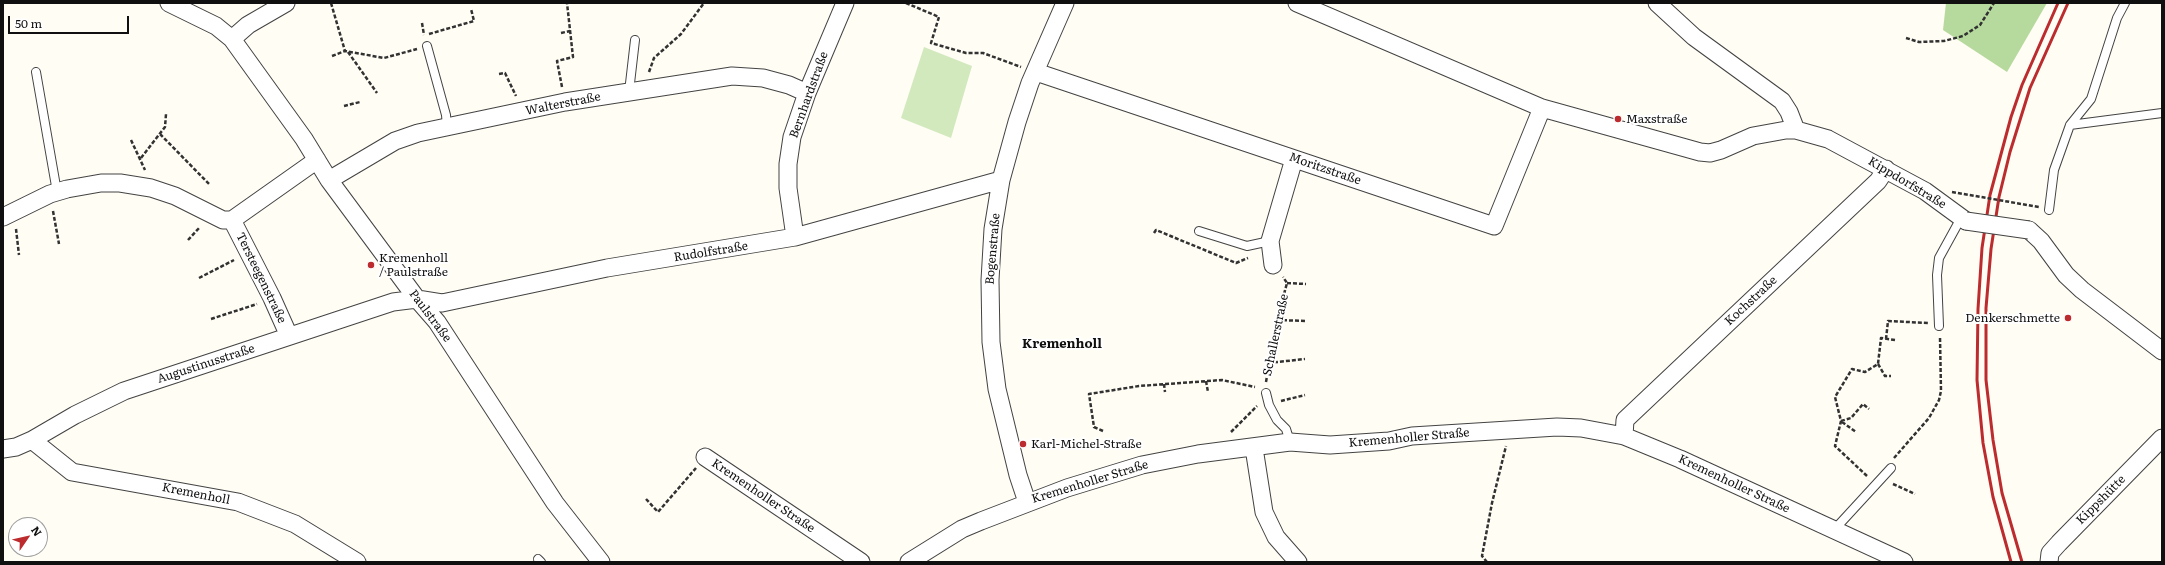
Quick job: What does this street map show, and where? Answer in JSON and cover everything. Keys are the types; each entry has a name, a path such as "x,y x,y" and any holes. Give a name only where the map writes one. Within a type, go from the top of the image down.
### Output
{"street":[{"name":"Bernhardstraße","path":"795,237 788,188 788,164 792,137 807,93 845,3"},
{"name":"Bogenstraße","path":"1027,502 1018,475 997,389 991,342 990,280 993,230 1001,180 1017,122 1065,3"},
{"path":"1297,3 1542,108 1700,152 1710,153 1721,150 1753,136 1786,130 1796,130 1790,112 1782,101 1694,37 1657,3"},
{"path":"171,4 216,26 232,39 248,25 279,4"},
{"name":"Paulstraße","path":"232,39 304,139 329,180 417,299 437,322 555,503 601,562"},
{"name":"Moritzstraße","path":"1036,72 1494,226 1542,108"},
{"name":"Walterstraße","path":"329,180 395,141 418,133 565,102 732,76 747,76 790,85 807,93"},
{"name":"Kippdorfstraße","path":"1796,130 1828,138 1886,169 1940,201 1964,220"},
{"path":"1273,265 1270,241 1294,159"},
{"name":"Tersteegenstraße","path":"8,214 53,193 101,183 120,183 151,188 175,196 223,220 232,220 317,160"},
{"name":"Kochstraße","path":"1624,436 1625,420 1878,181 1886,169"},
{"name":"Rudolfstraße","path":"417,299 442,303 607,268 795,237 1001,180"},
{"name":"Tersteegenstraße","path":"232,220 272,298 289,336"},
{"path":"1964,220 2029,230 2040,241 2066,276 2082,290 2162,350"},
{"name":"Augustinusstraße","path":"3,449 16,447 32,440 75,415 124,391 393,302 417,299"},
{"name":"Kremenholler Straße","path":"909,562 962,529 1027,502 1142,465 1198,454 1254,448 1290,442 1330,445 1389,441 1412,436 1557,427 1581,428 1624,436 1680,459 1904,562"},
{"name":"Kremenholl","path":"32,440 72,472 238,502 295,524 357,562"},
{"name":"Kippshütte","path":"2049,562 2050,553 2059,543 2161,441"},
{"path":"1254,448 1264,512 1276,537 1298,562"},
{"name":"Kremenholler Straße","path":"705,457 861,562"}],"lane":[{"path":"2049,210 2054,170 2070,125 2091,99 2116,18 2125,3"},
{"path":"635,40 636,91"},
{"path":"427,46 446,115 447,127"},
{"path":"36,72 53,193"},
{"path":"2070,125 2162,113"},
{"path":"1939,325 1936,275 1939,258 1964,220"},
{"path":"1199,231 1247,246 1270,241"},
{"name":"Schallerstraße","path":"1266,392 1269,405 1277,420 1286,429 1290,442"},
{"path":"1834,530 1891,468"}],"path":[{"path":"331,3 346,52 377,94"},
{"path":"565,102 557,61 573,57 568,3"},
{"path":"636,91 654,58 682,34 704,3"},
{"path":"906,3 939,17 931,43 966,53 983,53 1036,72"},
{"path":"1906,38 1919,42 1944,41 1963,36 1980,25 1994,3"},
{"path":"422,23 425,35 474,21 471,9"},
{"path":"561,33 570,31"},
{"path":"332,56 346,52 384,58 427,46"},
{"path":"499,74 505,73 523,111"},
{"path":"344,106 360,102"},
{"path":"140,158 160,134 164,127 166,114"},
{"path":"160,134 210,185"},
{"path":"131,140 140,158 151,188"},
{"path":"1952,192 2039,207"},
{"path":"53,193 59,244"},
{"path":"8,214 19,254"},
{"path":"199,278 249,252"},
{"name":"Schallerstraße","path":"1266,392 1268,363 1287,283 1273,265"},
{"path":"1287,283 1306,284"},
{"path":"212,319 272,298"},
{"path":"1277,320 1306,321"},
{"path":"1886,339 1888,321 1939,325 1941,391 1939,400 1929,418 1894,457 1891,468"},
{"path":"1891,376 1885,376 1878,364 1881,338 1895,340"},
{"path":"1268,363 1305,359"},
{"path":"1878,364 1865,372 1852,369 1835,397 1841,421 1835,446 1879,481 1915,494"},
{"path":"1206,381 1208,392"},
{"path":"1103,431 1094,427 1089,394 1164,384 1206,381 1227,381 1266,392"},
{"path":"1164,384 1165,392"},
{"path":"1269,405 1305,395"},
{"path":"1841,421 1851,418 1864,404 1869,409"},
{"path":"1841,421 1856,432"},
{"path":"1487,562 1482,556 1492,503 1509,430"},
{"path":"646,499 658,512 705,457"}],"green space":[{"path":"1946,3 2047,3 2007,72 1943,30"},
{"path":"924,47 972,66 951,138 901,118"}],"railway":[{"path":"2011,562 1993,497 1983,443 1977,380 1978,309 1982,248 1990,195 2011,117 2022,85 2058,3"},
{"path":"2022,562 2002,493 1993,440 1986,380 1986,308 1991,249 1999,197 2010,152 2030,88 2068,3"}],"place":[{"name":"Maxstraße","path":"1618,119"},
{"name":"Kremenholl / Paulstraße","path":"371,265"},
{"name":"Denkerschmette","path":"2068,318"},
{"name":"Karl-Michel-Straße","path":"1023,444"}],"district":[{"name":"Kremenholl","path":"1062,344"}]}
